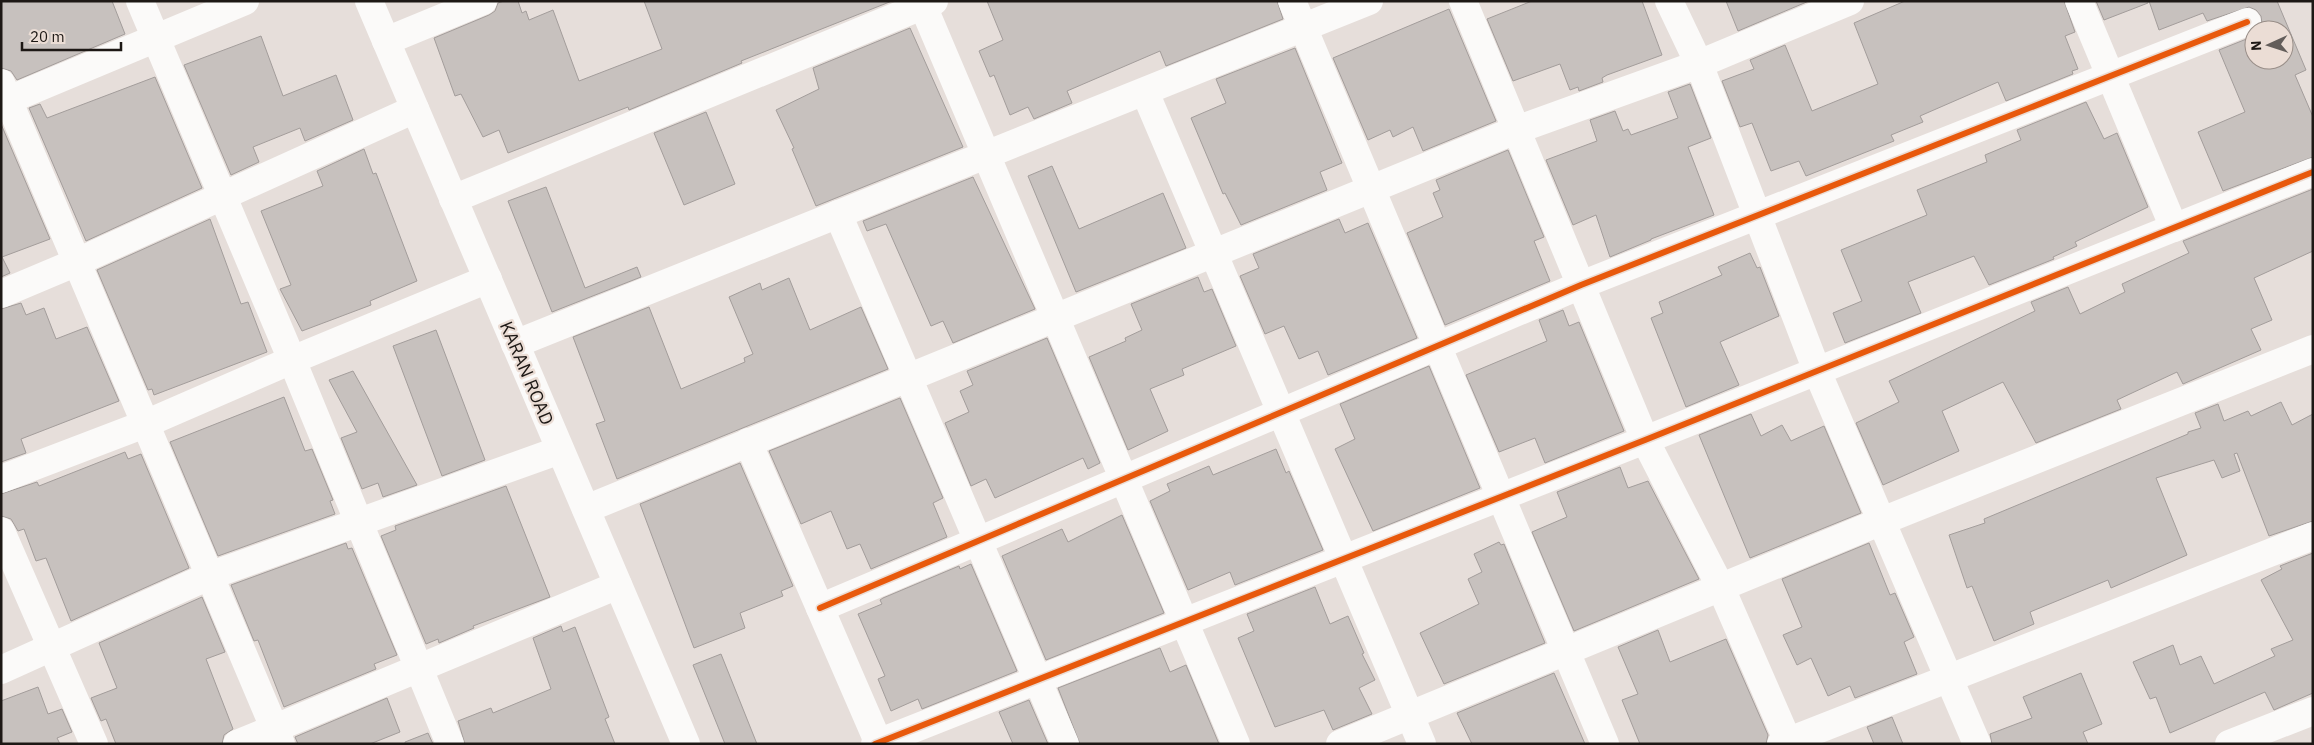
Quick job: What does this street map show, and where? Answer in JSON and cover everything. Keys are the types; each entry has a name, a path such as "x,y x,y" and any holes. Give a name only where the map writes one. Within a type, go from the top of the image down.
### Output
{"street":[{"path":"140,1 292,360 450,744"},
{"path":"245,1 156,38 4,95 77,262 277,735"},
{"name":"KARAN ROAD","path":"369,1 686,744"},
{"path":"386,41 483,1"},
{"path":"1292,1 1605,744"},
{"path":"515,344 1369,1"},
{"path":"1463,1 1645,440 1720,588 1785,743 2313,536"},
{"path":"1669,1 1699,64 1755,215 1817,371 1977,744"},
{"path":"586,509 1516,130 1699,64 1850,1"},
{"path":"2079,1 2174,228"},
{"path":"453,198 926,3 985,156 1236,744"},
{"path":"820,608 1581,285 2244,23"},
{"path":"1145,92 1422,744"},
{"path":"1,294 77,262 415,109"},
{"path":"748,442 878,743 1645,440 2313,172"},
{"path":"838,214 1065,744"},
{"path":"1,479 145,424 292,360 488,279"},
{"path":"1340,744 1882,521 2313,349"},
{"path":"1,670 209,576 560,450"},
{"path":"1,531 94,744"},
{"path":"237,744 277,735 418,668 618,584"},
{"path":"2230,744 2313,711"}],"building":[{"path":"1,1 112,1 125,34 17,80 11,71 1,68"},
{"path":"518,1 522,13 526,11 529,20 553,10 579,81 662,49 644,1 892,1 741,61 742,63 629,110 628,107 508,153 499,130 483,137 461,94 455,96 434,38 489,15 495,11 498,3"},
{"path":"987,1 1277,1 1283,19 1166,66 1160,51 1067,91 1072,103 1034,119 1028,107 1010,115 994,75 990,77 979,51 1003,40"},
{"path":"1532,1 1642,1 1662,55 1607,75 1602,78 1603,82 1579,91 1578,87 1570,90 1560,64 1513,81 1487,19"},
{"path":"1726,1 1809,1 1738,31"},
{"path":"1905,1 2064,1 2075,32 2065,36 2078,69 2072,71 2073,74 2006,101 1998,82 1920,116 1923,122 1891,135 1894,141 1806,176 1799,161 1771,171 1752,123 1740,127 1722,81 1754,69 1750,60 1785,45 1812,111 1878,84 1854,23"},
{"path":"2096,1 2148,1 2148,3 2104,20"},
{"path":"2149,1 2277,1 2285,20 2262,20 2256,10 2249,7 2207,21 2203,13 2159,30"},
{"path":"1449,9 1496,121 1423,151 1413,127 1393,137 1390,130 1368,140 1333,58"},
{"path":"910,28 963,147 816,206 792,149 794,148 776,110 819,89 813,68"},
{"path":"261,36 283,96 336,75 353,120 305,141 300,128 253,147 259,162 231,175 184,65"},
{"path":"2244,40 2244,70 2294,70 2294,41 2306,70 2295,75 2313,117 2313,157 2223,191 2198,132 2245,112 2219,50"},
{"path":"1295,48 1342,163 1320,172 1327,190 1241,225 1225,193 1223,194 1191,118 1226,103 1216,79"},
{"path":"155,77 202,188 86,241 29,108 40,104 47,118"},
{"path":"1690,84 1711,138 1688,147 1714,215 1610,257 1596,215 1573,225 1546,160 1597,141 1590,120 1615,111 1623,131 1628,129 1631,135 1678,118 1668,92"},
{"path":"2086,102 2104,139 2117,133 2148,207 2075,242 2077,246 2053,257 2054,259 1989,285 1974,256 1908,282 1921,313 1845,343 1833,313 1862,301 1841,250 1927,215 1917,190 1987,162 1985,155 2021,140 2017,130"},
{"path":"706,112 735,184 684,205 654,133"},
{"path":"1,124 50,239 2,257 10,273 1,277"},
{"path":"364,149 373,174 376,173 417,281 370,301 371,305 302,331 280,289 291,285 261,211 323,186 317,171"},
{"path":"1508,150 1544,237 1534,241 1550,281 1445,325 1407,233 1443,217 1433,193 1440,190 1436,180"},
{"path":"1052,166 1079,229 1163,193 1186,248 1076,292 1028,176"},
{"path":"973,177 1035,309 953,343 943,321 931,326 886,224 867,231 863,221"},
{"path":"546,187 585,288 637,267 641,277 552,312 508,201"},
{"path":"2313,189 2313,251 2254,278 2272,320 2251,329 2261,350 2183,384 2177,372 2117,400 2121,409 2036,443 2003,382 1942,411 1959,451 1883,485 1856,423 1899,402 1889,381 2035,311 2031,302 2068,287 2080,314 2125,292 2122,284 2189,253 2183,241"},
{"path":"210,219 241,304 248,302 267,352 154,395 152,389 148,390 97,270"},
{"path":"1339,219 1345,233 1368,223 1417,338 1328,375 1318,351 1299,359 1284,326 1265,334 1240,276 1259,268 1253,254"},
{"path":"1750,253 1757,268 1760,267 1779,316 1720,342 1739,385 1686,407 1651,318 1663,313 1659,302 1722,275 1718,267"},
{"path":"1198,277 1204,292 1212,289 1236,346 1182,369 1184,375 1150,389 1168,431 1128,450 1089,357 1126,341 1125,338 1142,330 1131,304"},
{"path":"789,278 810,330 861,307 888,369 617,479 596,424 605,421 573,337 649,307 681,389 745,362 744,358 753,354 729,297 760,283 762,290"},
{"path":"21,303 26,315 44,308 56,339 87,327 119,401 21,439 26,453 1,462 1,309"},
{"path":"1563,310 1569,326 1579,322 1624,431 1545,463 1535,438 1499,452 1466,375 1547,341 1539,320"},
{"path":"436,330 485,460 442,476 393,346"},
{"path":"1047,338 1100,463 1088,469 1083,458 995,498 986,479 971,486 945,423 969,412 960,391 973,385 967,371"},
{"path":"1429,366 1480,488 1373,531 1335,449 1355,439 1340,404"},
{"path":"353,371 417,485 383,497 378,483 362,489 341,438 357,432 329,380"},
{"path":"284,397 305,451 312,449 333,500 330,501 335,514 218,556 170,442"},
{"path":"900,398 943,498 933,503 947,537 871,569 860,544 847,549 831,511 801,524 769,451"},
{"path":"2281,402 2292,425 2313,414 2313,521 2269,536 2237,453 2234,454 2240,471 2222,478 2214,460 2156,478 2187,555 2111,588 2108,580 2030,612 2034,624 1994,641 1972,586 1967,588 1949,535 1985,523 1984,519 2201,428 2195,413 2218,404 2224,421 2248,411 2251,416"},
{"path":"1751,414 1761,436 1782,425 1791,441 1824,426 1861,513 1750,558 1699,435"},
{"path":"1276,449 1286,473 1289,471 1323,550 1235,585 1230,572 1188,590 1150,501 1170,491 1167,484 1209,466 1213,475"},
{"path":"125,452 128,459 141,454 189,568 71,621 46,558 36,561 24,529 18,531 11,519 1,516 1,494 37,482 39,486"},
{"path":"740,463 793,586 781,591 783,596 740,613 745,628 694,648 640,504"},
{"path":"1620,467 1628,488 1648,481 1699,579 1574,631 1532,532 1567,517 1557,492"},
{"path":"506,486 550,597 473,626 474,628 439,643 438,639 426,644 381,536 396,530 395,526"},
{"path":"1122,515 1164,613 1046,660 1002,556 1062,529 1068,542"},
{"path":"1499,542 1501,545 1504,544 1545,643 1444,684 1420,633 1479,604 1468,579 1482,572 1474,554"},
{"path":"346,543 348,549 352,548 397,655 374,664 376,669 284,707 258,640 254,641 231,585"},
{"path":"1869,543 1890,595 1895,593 1914,637 1904,642 1917,674 1855,698 1850,686 1828,696 1811,658 1797,665 1783,635 1802,627 1782,579"},
{"path":"2313,553 2313,693 2274,710 2265,692 2170,733 2156,697 2150,699 2133,662 2173,645 2180,665 2201,656 2214,684 2275,656 2271,649 2293,640 2261,580 2282,569 2280,566"},
{"path":"971,564 1017,671 922,709 918,699 891,711 878,679 885,676 858,614 882,604 880,600 883,598 959,566 960,569"},
{"path":"1315,587 1330,624 1348,616 1364,653 1362,654 1375,680 1359,688 1372,714 1333,730 1324,710 1275,727 1238,638 1254,631 1247,614"},
{"path":"202,597 225,652 206,659 233,729 224,735 222,744 116,744 106,719 101,721 91,698 117,688 99,643"},
{"path":"561,626 563,632 575,627 609,717 605,719 615,744 465,744 458,721 491,708 493,713 551,689 533,638"},
{"path":"1658,630 1670,662 1726,639 1768,735 1766,744 1640,744 1622,700 1638,694 1618,647"},
{"path":"1160,648 1170,672 1186,665 1219,744 1080,744 1058,688"},
{"path":"721,654 757,744 725,744 693,665"},
{"path":"1554,673 1585,744 1472,744 1457,713"},
{"path":"2081,673 2102,724 2083,732 2088,744 1992,744 1990,734 2032,718 2023,697"},
{"path":"38,687 48,714 62,709 72,732 57,738 60,744 1,744 1,701"},
{"path":"387,698 400,732 370,744 298,744 295,737"},
{"path":"1029,700 1048,744 1013,744 999,712"},
{"path":"1892,717 1903,744 1874,744 1867,727"},
{"path":"428,733 433,744 405,744 405,742"}],"cycle path":[{"path":"820,608 1581,285 2244,23"},
{"path":"875,744 1645,440 2313,172"}]}
